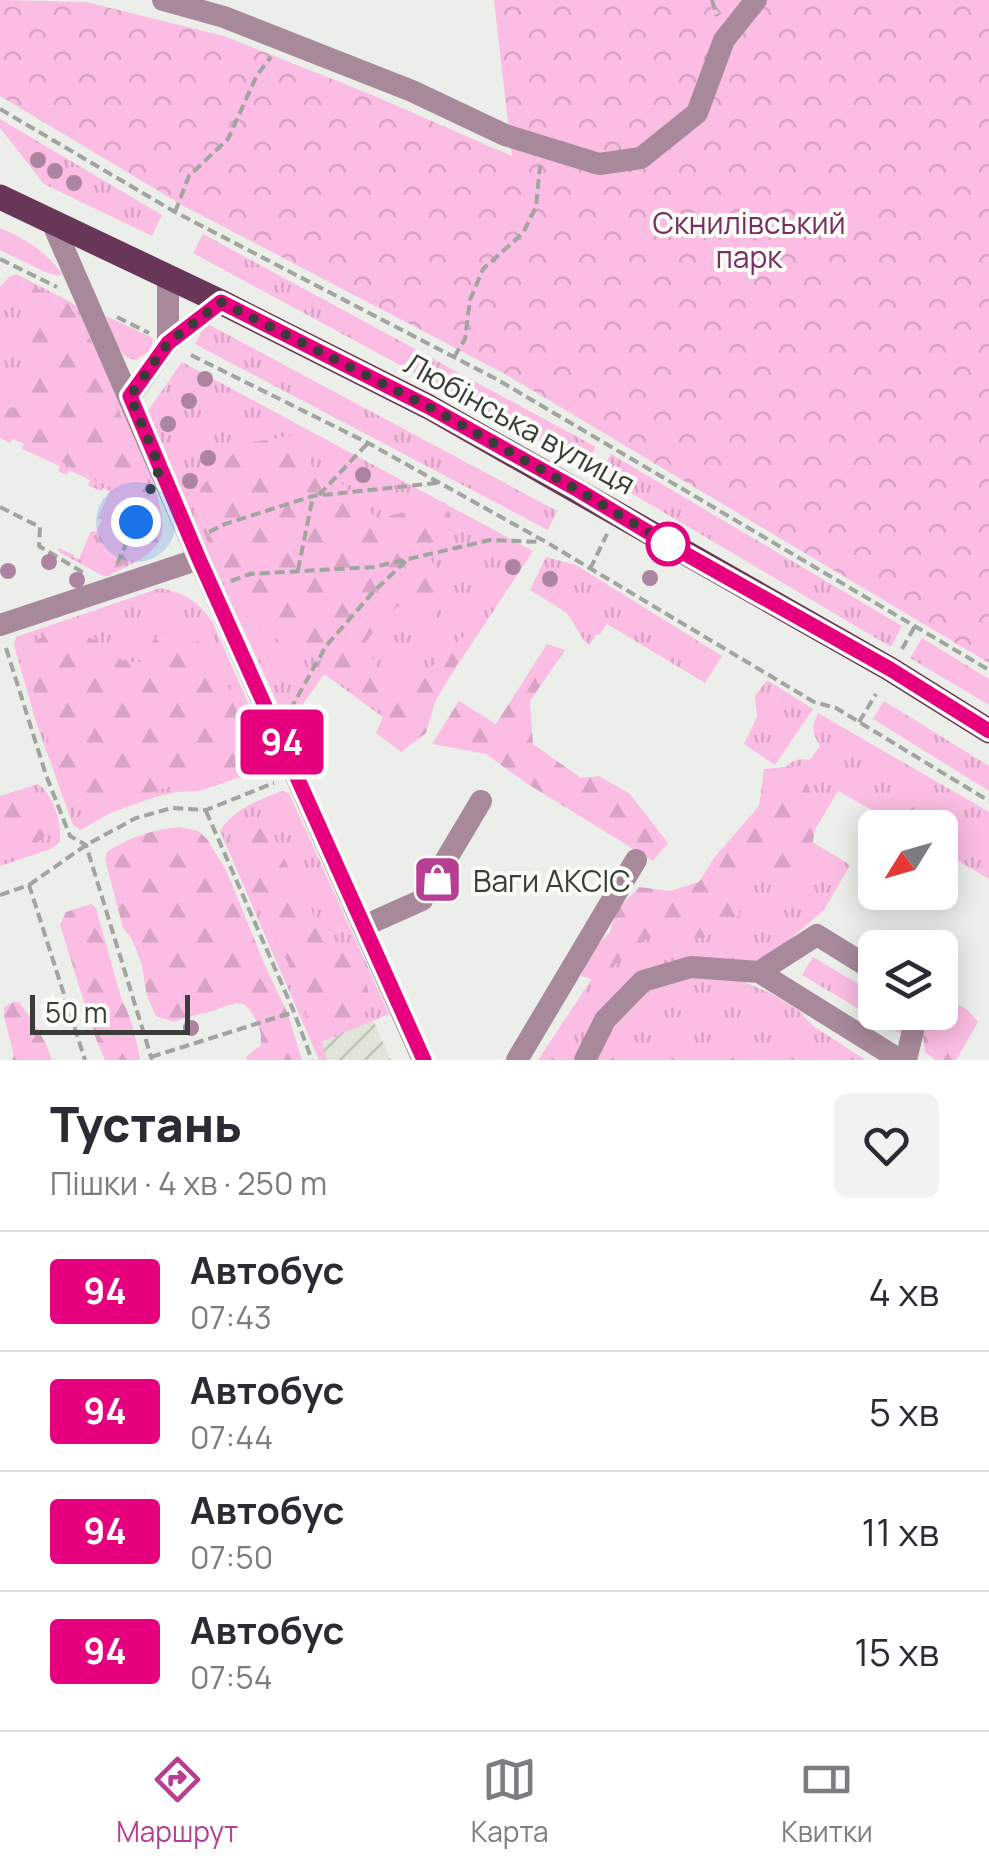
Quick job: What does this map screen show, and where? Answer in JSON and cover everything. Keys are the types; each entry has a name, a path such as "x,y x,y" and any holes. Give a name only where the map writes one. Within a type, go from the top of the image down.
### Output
{"main road":[{"name":"Любінська вулиця","path":"0,198 221,302 429,407 890,669 989,731"}],"street":[{"path":"163,0 224,17 412,92 505,134 599,164 640,158 697,112 724,40 756,0"},
{"path":"52,222 424,1060"},
{"path":"130,396 162,340 168,277"},
{"path":"162,340 221,302"},
{"path":"0,625 195,550"},
{"path":"364,926 422,900 481,801"},
{"path":"517,1060 636,860"},
{"path":"759,972 817,936 858,960"},
{"path":"585,1060 604,1020 643,982 691,967 759,972 903,1060 912,1030"}],"path":[{"path":"175,212 189,176 228,139 257,75 284,41"},
{"path":"0,109 175,212 498,380 989,670"},
{"path":"454,356 465,340 470,300 483,269 523,234 536,207 540,163 550,149"},
{"path":"0,259 60,289"},
{"path":"115,316 162,340"},
{"path":"193,356 368,443 546,542 814,702 836,708 989,801"},
{"path":"298,572 316,496 368,443"},
{"path":"111,577 160,468"},
{"path":"195,550 225,524 316,496 439,483"},
{"path":"0,506 40,527 39,546 100,582"},
{"path":"590,569 606,534"},
{"path":"212,588 250,574 374,568 490,540 546,542"},
{"path":"278,732 326,646 408,558"},
{"path":"900,653 915,626"},
{"path":"0,640 7,649 46,775 70,836 86,845 152,1058 294,1012"},
{"path":"859,722 876,694"},
{"path":"0,895 29,884 86,845 136,818 172,808 206,810 295,775"},
{"path":"206,810 312,1060"},
{"path":"29,884 86,1060"}],"shaded area":[{"path":"373,1020 391,1060 327,1060 321,1042"}],"green space":[{"name":"Скнилівський парк","path":"0,0 86,2 224,36 512,156 494,0 989,0 989,663 505,374 182,205 0,96"},
{"path":"0,119 162,215 152,236 44,184 0,128"},
{"path":"0,228 34,246 62,273 59,276 45,272 0,250"},
{"path":"203,234 596,447 586,466 193,253"},
{"path":"16,274 77,307 130,421 155,488 162,514 159,541 140,559 108,576 58,549 79,559 91,531 96,532 102,520 98,518 110,491 88,485 90,480 69,470 67,475 58,471 60,466 22,449 24,444 0,438 0,287"},
{"path":"11,280 19,280 70,304 79,315 148,473 161,535 124,565 97,569 89,560 98,537 114,519 116,498 109,486 0,434 0,406 17,408 31,400 29,374 13,354 22,313 19,304 7,300 5,290"},
{"path":"106,316 153,338 151,350 136,360 124,355"},
{"path":"206,323 557,511 548,530 195,344"},
{"path":"182,362 533,551 410,737 324,674 288,726 145,415"},
{"path":"294,435 315,471 339,481 377,519 445,502 452,520 441,536 424,549 451,591 434,617 417,634 407,625 408,612 398,606 365,643 379,671 413,682 479,626 435,702 426,733 401,752 376,733 387,707 370,695 343,686 325,659 299,652 264,632 232,603 195,510 201,488 221,462 254,442"},
{"path":"611,454 902,626 891,647 599,474"},
{"path":"546,557 576,565 722,656 705,683 607,624 590,645 585,642 567,613 530,590"},
{"path":"160,588 190,599 212,621 274,762 270,767 199,791 152,798 110,813 81,830 73,825 36,722 14,645 16,637"},
{"path":"67,628 130,662 143,661 151,643 166,631 179,630 191,635 212,658 258,737 262,750 259,761 153,792 92,817 78,806 60,777 24,654 37,640"},
{"path":"922,638 989,679 989,705 910,658"},
{"path":"547,644 565,650 530,701 533,744 581,778 599,776 630,794 668,843 653,861 486,754 432,744 459,701 496,724"},
{"path":"767,680 813,709 775,765 744,744 757,717 755,696"},
{"path":"884,701 989,766 989,791 873,719"},
{"path":"818,713 989,812 989,879 958,861 958,810 872,810 838,791 809,840 850,865 824,910 776,951 754,962 671,965 579,1060 538,1060 599,968 670,923 738,890 772,852 781,773 793,761 810,760 820,746 814,722"},
{"path":"799,766 811,796 815,822 805,879 771,868 750,877 739,898 739,916 720,917 704,938 653,934 597,980 581,976 591,952 610,932 616,911 639,887 670,891 699,882 714,858 759,806 764,769"},
{"path":"38,784 56,810 60,842 51,849 0,866 0,796"},
{"path":"282,791 289,793 389,1014 322,1042 327,1060 319,1060 220,831 239,811"},
{"path":"31,792 38,796 45,813 46,833 35,844 0,859 0,802"},
{"path":"255,816 271,829 290,871 308,896 316,926 325,939 348,944 357,959 370,999 370,1008 359,1018 324,1030 307,1016 288,963 231,845 235,824"},
{"path":"179,827 198,831 207,839 226,870 288,1014 302,1060 246,1060 260,1046 261,1037 252,1013 243,1004 174,1022 156,1016 147,996 137,951 123,928 105,859 107,852 133,838"},
{"path":"91,904 96,908 140,1060 105,1060 94,1034 60,925 66,912"},
{"path":"813,957 858,984 858,1008 802,975"},
{"path":"696,975 744,982 770,993 866,1060 588,1060 594,1048 657,982"},
{"path":"19,1002 34,1023 52,1060 12,1060 4,1007"},
{"path":"958,1005 978,1022 956,1060 935,1060 925,1052 922,1030 958,1030"}],"bus line":[{"name":"94","path":"424,1060 130,396 168,343 221,302 429,407 578,490 890,669 989,731"}],"place":[{"name":"Ваги АКСІС","path":"438,880"}],"route":[{"path":"136,522 160,468 130,396 168,343 221,302 429,407 668,544"}]}
